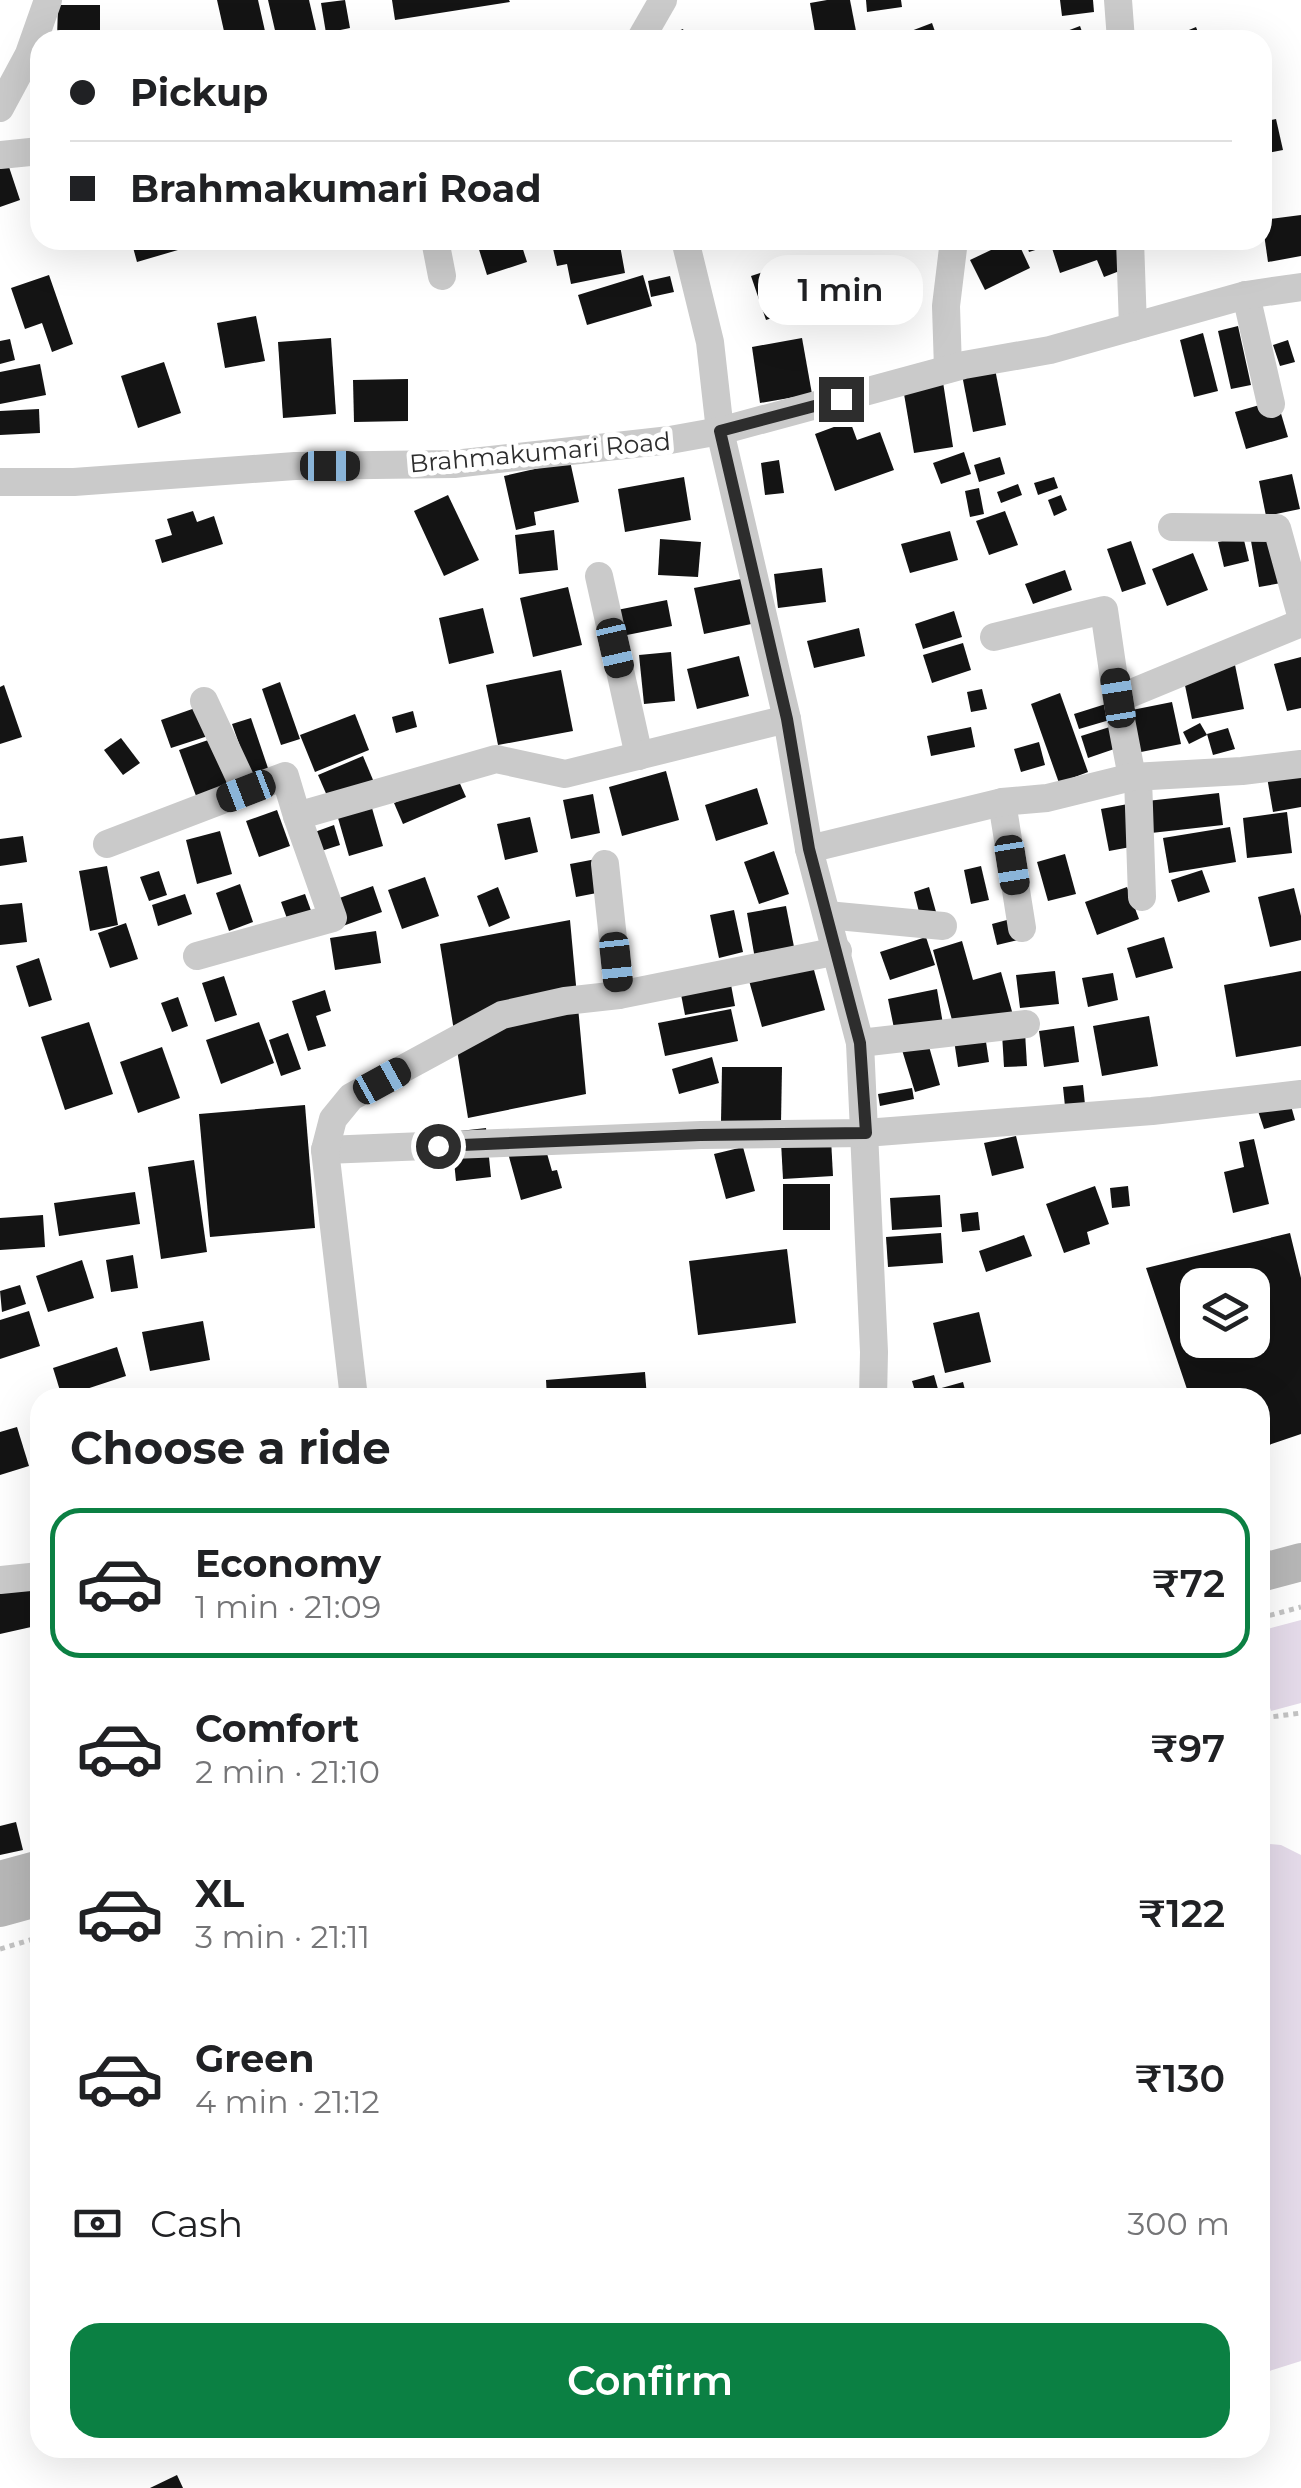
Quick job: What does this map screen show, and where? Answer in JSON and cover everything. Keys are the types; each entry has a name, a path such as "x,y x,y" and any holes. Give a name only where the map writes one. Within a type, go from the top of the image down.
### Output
{"main road":[{"path":"1270,1544 1301,1536"},
{"path":"1270,1570 1301,1562"},
{"path":"0,1880 30,1871"},
{"path":"0,1908 30,1900"}],"street":[{"path":"37,30 48,0"},
{"path":"646,30 663,0"},
{"path":"1118,0 1120,30"},
{"path":"0,108 30,51"},
{"path":"0,154 30,152"},
{"path":"437,250 442,276"},
{"path":"687,250 710,342 720,431 787,719 809,849 860,1043 873,1388"},
{"path":"948,369 946,306 953,250"},
{"path":"1130,250 1133,327"},
{"name":"Brahmakumari Road","path":"0,482 74,482 295,466 454,464 614,448 720,431 948,369 1050,350 1246,295 1301,287"},
{"path":"1246,295 1271,404"},
{"path":"1172,527 1278,528 1301,615"},
{"path":"599,576 639,756"},
{"path":"994,636 1104,610 1135,777 1142,897"},
{"path":"1118,698 1301,623"},
{"path":"204,701 246,791"},
{"path":"297,816 496,759 566,774 787,719"},
{"path":"809,849 1002,802 1047,798 1135,777 1301,764"},
{"path":"108,844 284,776 333,918 198,956"},
{"path":"1002,802 1022,928"},
{"path":"605,864 619,995"},
{"path":"827,915 944,926"},
{"path":"353,1388 325,1150 333,1119 352,1097 502,1016 838,951"},
{"path":"860,1043 1026,1024"},
{"path":"325,1150 700,1135 866,1133 1152,1112 1301,1094"},
{"path":"0,1580 30,1577"}],"path":[{"path":"1270,1615 1301,1607"},
{"path":"1270,1717 1301,1712"},
{"path":"0,1949 30,1940"}],"shaded area":[{"path":"1301,1620 1301,1703 1271,1711 1270,1708 1270,1628"},
{"path":"1270,1844 1301,1855 1301,2361 1270,2371"}],"building":[{"path":"217,0 258,0 265,30 224,30"},
{"path":"268,0 309,0 316,30 275,30"},
{"path":"345,0 350,28 326,30 321,3"},
{"path":"392,0 509,0 510,2 395,20"},
{"path":"850,0 856,30 815,30 810,3"},
{"path":"866,0 901,0 902,7 867,12"},
{"path":"1060,0 1093,0 1094,12 1062,16"},
{"path":"58,5 100,5 100,30 57,30"},
{"path":"932,23 934,30 914,30"},
{"path":"1276,119 1283,150 1272,152 1272,120"},
{"path":"7,161 20,200 0,207 0,164"},
{"path":"1301,215 1301,256 1268,262 1272,219"},
{"path":"134,250 178,250 137,262"},
{"path":"479,250 523,250 527,262 487,275"},
{"path":"553,250 621,250 625,273 571,284 567,264 557,266"},
{"path":"991,250 1022,250 1030,268 985,290 970,260"},
{"path":"1053,250 1129,250 1135,265 1104,277 1097,260 1060,273"},
{"path":"809,257 824,301 766,320 751,276"},
{"path":"900,260 904,281 890,284 886,263"},
{"path":"49,275 73,344 52,352 42,323 25,329 11,288"},
{"path":"643,275 652,306 587,325 578,295"},
{"path":"670,276 674,292 651,297 648,281"},
{"path":"256,316 265,361 225,368 217,323"},
{"path":"1238,326 1251,385 1231,389 1218,331"},
{"path":"1203,333 1218,391 1194,397 1180,340"},
{"path":"331,338 336,414 283,418 278,342"},
{"path":"802,338 812,394 760,403 752,347"},
{"path":"10,339 15,360 0,364 0,341"},
{"path":"1288,340 1295,362 1280,366 1273,345"},
{"path":"164,362 181,413 138,428 121,376"},
{"path":"40,364 46,395 0,404 0,372"},
{"path":"995,369 1006,425 973,432 962,375"},
{"path":"408,379 408,421 354,422 353,380"},
{"path":"943,382 953,447 914,453 903,388"},
{"path":"1277,400 1288,437 1246,449 1235,412"},
{"path":"39,409 40,433 0,435 0,411"},
{"path":"850,421 857,440 880,432 894,470 835,491 815,434"},
{"path":"964,452 971,474 941,484 933,463"},
{"path":"1000,457 1005,474 979,482 974,465"},
{"path":"779,460 784,493 765,495 761,463"},
{"path":"570,461 579,502 534,512 536,525 516,530 504,476"},
{"path":"1292,474 1300,509 1266,516 1259,481"},
{"path":"684,477 691,520 625,532 618,489"},
{"path":"1054,477 1058,488 1038,495 1034,483"},
{"path":"1018,484 1022,495 1001,503 997,492"},
{"path":"979,488 984,514 970,517 965,491"},
{"path":"448,495 479,560 444,576 414,511"},
{"path":"1061,495 1067,510 1054,516 1048,500"},
{"path":"193,511 197,522 214,516 223,544 162,563 155,540 172,535 167,519"},
{"path":"1005,511 1018,545 989,555 976,521"},
{"path":"554,530 558,570 519,574 515,535"},
{"path":"950,531 958,560 910,573 901,544"},
{"path":"1243,536 1249,561 1224,567 1218,542"},
{"path":"1273,537 1281,583 1259,587 1251,541"},
{"path":"660,539 701,542 698,577 658,575"},
{"path":"1131,541 1146,584 1122,592 1107,549"},
{"path":"1193,553 1208,590 1167,606 1152,569"},
{"path":"822,568 826,602 778,608 774,574"},
{"path":"1065,570 1072,590 1033,604 1025,584"},
{"path":"746,578 756,623 704,634 694,588"},
{"path":"568,587 582,645 533,657 520,598"},
{"path":"667,600 672,626 622,636 617,610"},
{"path":"483,608 494,653 449,664 439,618"},
{"path":"954,611 962,637 923,649 915,624"},
{"path":"859,628 865,656 814,668 807,641"},
{"path":"963,643 971,670 932,683 923,655"},
{"path":"671,652 675,701 644,704 639,655"},
{"path":"739,656 749,696 697,709 687,669"},
{"path":"1301,657 1301,708 1287,711 1274,664"},
{"path":"1234,660 1244,709 1192,719 1182,671"},
{"path":"561,670 573,731 498,745 486,685"},
{"path":"280,682 300,739 281,745 262,689"},
{"path":"4,685 22,737 0,744 0,687"},
{"path":"982,689 987,709 971,712 967,692"},
{"path":"1060,693 1088,772 1059,783 1031,704"},
{"path":"1172,702 1181,744 1136,753 1127,711"},
{"path":"1109,703 1113,719 1079,729 1074,714"},
{"path":"198,707 208,736 171,748 161,720"},
{"path":"413,711 417,727 396,733 392,717"},
{"path":"355,714 369,750 315,772 300,735"},
{"path":"251,718 270,774 252,780 232,724"},
{"path":"1200,723 1207,735 1189,744 1183,732"},
{"path":"1116,725 1123,746 1088,758 1081,736"},
{"path":"971,727 975,747 931,756 927,736"},
{"path":"1228,728 1235,749 1213,755 1207,734"},
{"path":"121,738 140,763 123,775 104,750"},
{"path":"214,738 234,792 199,804 179,750"},
{"path":"1039,742 1045,765 1021,772 1014,749"},
{"path":"363,756 376,787 331,805 318,775"},
{"path":"666,771 679,820 622,836 609,787"},
{"path":"1301,771 1301,807 1273,812 1267,777"},
{"path":"457,777 466,797 403,824 394,803"},
{"path":"757,788 768,824 716,841 705,805"},
{"path":"1219,793 1223,825 1151,833 1147,801"},
{"path":"593,794 600,833 571,839 563,800"},
{"path":"1128,804 1136,846 1109,851 1101,809"},
{"path":"372,808 383,846 349,856 338,818"},
{"path":"277,810 290,846 259,857 246,821"},
{"path":"1287,812 1292,853 1247,858 1243,818"},
{"path":"530,817 538,852 505,860 497,824"},
{"path":"334,825 340,845 318,852 312,833"},
{"path":"1230,827 1236,862 1169,873 1163,838"},
{"path":"220,831 232,874 197,884 186,840"},
{"path":"23,836 27,862 0,866 0,839"},
{"path":"774,851 789,894 759,904 744,862"},
{"path":"1065,854 1076,894 1048,901 1037,862"},
{"path":"596,859 602,892 576,897 570,864"},
{"path":"107,866 118,925 90,931 79,871"},
{"path":"981,866 989,900 971,904 964,870"},
{"path":"1202,870 1210,892 1178,902 1171,880"},
{"path":"159,871 167,895 149,901 140,877"},
{"path":"425,877 439,916 402,929 388,890"},
{"path":"240,884 253,922 229,931 216,893"},
{"path":"373,886 382,912 340,927 331,901"},
{"path":"498,887 510,918 489,927 477,896"},
{"path":"929,887 938,919 922,924 914,892"},
{"path":"1127,887 1139,919 1097,935 1085,902"},
{"path":"1294,888 1301,916 1301,940 1270,947 1258,897"},
{"path":"185,894 192,914 158,926 152,905"},
{"path":"305,894 317,927 293,935 281,902"},
{"path":"22,903 27,942 0,945 0,905"},
{"path":"786,906 795,952 755,959 747,913"},
{"path":"734,910 743,952 719,958 710,915"},
{"path":"1022,916 1027,938 997,945 992,924"},
{"path":"570,920 586,1094 468,1118 440,944"},
{"path":"126,923 138,959 110,968 98,933"},
{"path":"376,931 381,963 335,970 330,938"},
{"path":"926,937 935,965 890,980 880,952"},
{"path":"1164,937 1173,968 1136,978 1127,948"},
{"path":"962,941 973,980 1001,972 1013,1015 955,1031 933,950"},
{"path":"39,958 52,1000 29,1007 16,966"},
{"path":"811,959 825,1010 762,1027 748,977"},
{"path":"1055,971 1059,1004 1020,1008 1016,975"},
{"path":"1301,971 1301,1046 1236,1057 1224,985"},
{"path":"1113,973 1118,1000 1088,1007 1082,978"},
{"path":"729,974 735,1006 685,1015 679,984"},
{"path":"224,976 237,1015 215,1022 202,983"},
{"path":"937,989 943,1024 895,1033 888,999"},
{"path":"325,990 331,1011 316,1016 326,1046 308,1051 292,1001"},
{"path":"178,997 188,1026 172,1032 161,1003"},
{"path":"731,1009 738,1041 665,1056 658,1023"},
{"path":"1149,1016 1158,1066 1102,1076 1093,1026"},
{"path":"89,1022 113,1094 65,1110 41,1037"},
{"path":"259,1022 274,1063 221,1084 206,1040"},
{"path":"1074,1026 1079,1062 1044,1067 1039,1031"},
{"path":"1025,1032 1027,1066 1004,1067 1002,1033"},
{"path":"288,1033 301,1069 281,1076 269,1040"},
{"path":"985,1035 989,1062 958,1067 954,1040"},
{"path":"928,1043 940,1085 915,1092 902,1050"},
{"path":"162,1047 180,1098 138,1113 120,1062"},
{"path":"712,1057 719,1083 679,1094 672,1069"},
{"path":"722,1067 782,1067 781,1123 721,1122"},
{"path":"1083,1085 1086,1114 1066,1116 1063,1087"},
{"path":"912,1088 914,1099 880,1106 878,1094"},
{"path":"1288,1095 1295,1120 1264,1129 1256,1105"},
{"path":"305,1105 315,1228 210,1237 199,1114"},
{"path":"486,1128 491,1177 456,1181 451,1132"},
{"path":"540,1129 552,1171 557,1170 562,1188 521,1200 504,1139"},
{"path":"1016,1136 1024,1168 992,1176 984,1143"},
{"path":"831,1139 833,1176 783,1179 781,1142"},
{"path":"1254,1139 1269,1204 1233,1213 1224,1172 1244,1167 1239,1142"},
{"path":"743,1147 755,1191 726,1199 714,1154"},
{"path":"194,1160 207,1252 161,1259 148,1167"},
{"path":"783,1184 830,1184 830,1230 783,1230"},
{"path":"1095,1186 1109,1224 1087,1232 1090,1244 1064,1253 1046,1204"},
{"path":"1128,1186 1130,1206 1112,1208 1110,1188"},
{"path":"135,1192 140,1224 59,1236 54,1203"},
{"path":"940,1195 942,1227 892,1230 890,1198"},
{"path":"978,1212 980,1230 962,1232 960,1214"},
{"path":"43,1215 45,1247 0,1250 0,1218"},
{"path":"941,1233 943,1263 888,1267 886,1237"},
{"path":"1290,1233 1301,1278 1301,1434 1270,1445 1270,1388 1187,1388 1146,1268"},
{"path":"1024,1235 1032,1256 986,1272 979,1251"},
{"path":"787,1249 796,1323 698,1335 689,1261"},
{"path":"133,1255 138,1288 111,1292 106,1260"},
{"path":"82,1260 94,1298 48,1312 36,1276"},
{"path":"20,1285 26,1304 2,1312 0,1291"},
{"path":"29,1311 40,1346 0,1359 0,1320"},
{"path":"979,1312 991,1362 945,1373 933,1323"},
{"path":"203,1321 210,1360 150,1371 142,1332"},
{"path":"117,1347 126,1376 89,1388 59,1388 53,1368"},
{"path":"645,1372 646,1388 546,1388 546,1380"},
{"path":"934,1375 938,1388 914,1388 912,1381"},
{"path":"963,1382 964,1388 942,1388"},
{"path":"17,1427 29,1466 0,1475 0,1432"},
{"path":"30,1589 30,1627 0,1634 0,1593"},
{"path":"16,1822 23,1850 0,1855 0,1826"},
{"path":"177,2475 183,2488 150,2488"}],"route":[{"path":"438,1146 700,1135 866,1133 860,1043 809,849 787,719 720,431 841,399"}]}
